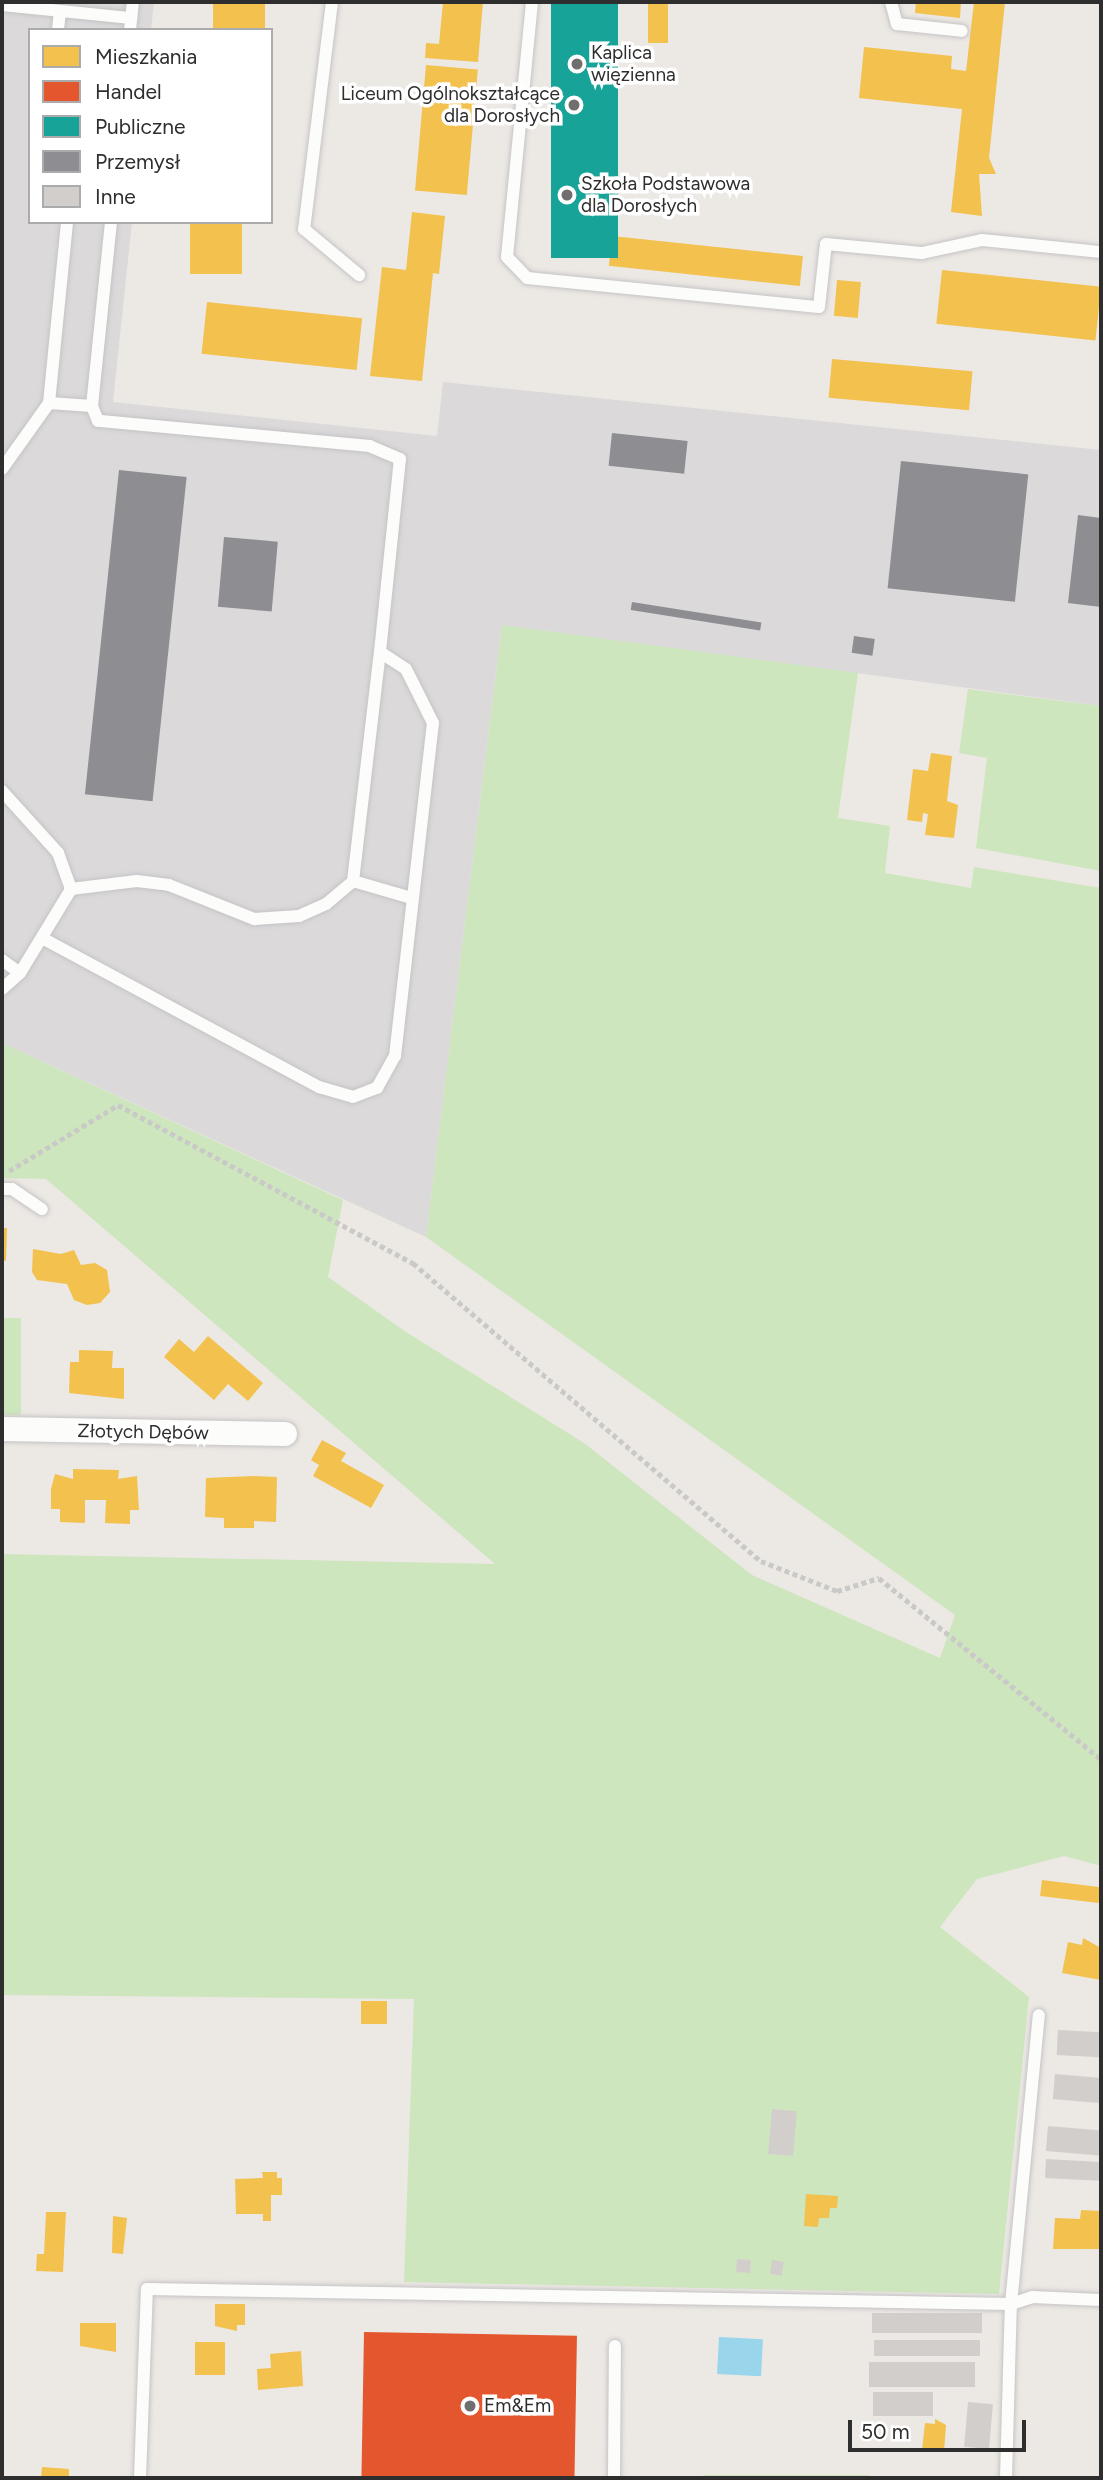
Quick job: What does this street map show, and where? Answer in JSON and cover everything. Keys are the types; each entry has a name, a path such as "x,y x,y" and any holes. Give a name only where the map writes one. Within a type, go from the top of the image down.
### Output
{"street":[{"name":"Złotych Dębów","path":"2,1429 285,1434"}],"lane":[{"path":"2,5 60,11 130,24 133,2"},
{"path":"332,2 304,229 359,275"},
{"path":"532,2 507,257 527,278 819,307 826,244 922,253 982,240 1101,252"},
{"path":"891,2 897,24 962,31"},
{"path":"58,28 60,11"},
{"path":"2,469 49,402 67,224"},
{"path":"71,889 137,881 169,885 254,919 278,920 326,904 353,881 400,459 370,446 98,421 92,406 111,224"},
{"path":"49,402 92,406"},
{"path":"42,938 319,1087 354,1097 377,1088 396,1056 411,898 433,723 406,669 380,652"},
{"path":"2,792 58,853 71,889"},
{"path":"353,881 411,898"},
{"path":"2,989 20,973 71,889"},
{"path":"2,960 20,973"},
{"path":"2,1189 12,1189 42,1209"},
{"path":"1006,2478 1011,2304 1040,2015"},
{"path":"140,2478 147,2289 1011,2304 1032,2297 1101,2300"},
{"path":"614,2478 615,2346"}],"path":[{"path":"2,1175 118,1105 413,1263 761,1561 837,1591 879,1578 1101,1759"}],"shaded area":[{"path":"2,2 154,2 151,28 28,28 28,224 132,224 113,402 437,436 443,382 1101,450 1101,706 502,625 426,1237 2,1043"}],"green space":[{"path":"502,625 858,673 838,818 890,826 885,873 971,888 974,867 1101,888 1101,1866 1064,1856 977,1879 940,1927 1029,1997 999,2294 404,2282 414,1999 2,1995 2,1554 495,1564 46,1179 2,1178 2,1043 343,1200 328,1277 406,1332 584,1443 752,1575 940,1658 955,1615 426,1237"},
{"path":"968,689 1101,706 1101,871 976,848 987,758 959,753"},
{"path":"2,1318 21,1318 21,1415 2,1415"},
{"path":"703,2475 869,2475 869,2478 703,2478"}],"water":[{"path":"719,2337 763,2339 761,2376 717,2374"}],"building: Mieszkania":[{"path":"213,2 265,2 265,28 213,28"},
{"path":"443,2 483,2 478,62 425,58 426,43 439,44"},
{"path":"648,2 668,2 668,43 648,43"},
{"path":"916,2 961,2 960,18 915,13"},
{"path":"974,2 1005,2 989,158 996,174 979,174 982,216 951,212 962,109 859,98 864,47 952,56 951,69 966,71"},
{"path":"426,65 478,70 467,195 415,191"},
{"path":"412,212 445,216 439,274 433,273 422,381 370,376 382,267 406,270"},
{"path":"190,224 242,224 242,274 190,274"},
{"path":"612,236 803,256 800,286 609,266"},
{"path":"942,270 1101,287 1095,340 936,324"},
{"path":"837,280 861,282 858,318 834,316"},
{"path":"207,302 362,318 357,370 202,354"},
{"path":"832,359 972,371 969,410 829,398"},
{"path":"931,753 952,756 947,801 958,805 954,838 925,835 928,814 923,813 922,822 907,820 913,769 928,771"},
{"path":"2,1228 7,1228 6,1261 2,1260"},
{"path":"33,1249 61,1254 74,1250 81,1265 95,1263 107,1270 110,1292 100,1303 87,1305 74,1300 67,1284 37,1280 32,1272"},
{"path":"208,1336 263,1383 248,1401 228,1384 214,1400 164,1357 179,1339 194,1352"},
{"path":"79,1350 113,1351 112,1368 124,1368 124,1399 69,1393 70,1362 79,1362"},
{"path":"322,1440 346,1453 341,1461 384,1485 371,1508 313,1476 319,1465 311,1460"},
{"path":"73,1469 119,1470 118,1479 137,1476 139,1510 130,1510 130,1524 105,1523 106,1500 85,1500 85,1523 60,1522 60,1509 51,1509 51,1489 55,1474 73,1479"},
{"path":"277,1477 276,1522 254,1521 254,1528 224,1528 224,1518 205,1517 206,1478"},
{"path":"1042,1880 1101,1887 1099,1903 1040,1896"},
{"path":"1083,1938 1101,1948 1101,1980 1062,1973 1068,1942 1082,1945"},
{"path":"361,2001 387,2001 387,2024 361,2024"},
{"path":"262,2172 277,2172 277,2178 282,2178 282,2195 271,2195 271,2221 263,2221 263,2214 236,2214 235,2179 263,2178"},
{"path":"806,2194 838,2196 837,2208 830,2208 829,2218 819,2218 818,2227 804,2226"},
{"path":"1081,2210 1101,2211 1101,2249 1053,2249 1055,2218 1080,2219"},
{"path":"46,2212 66,2212 63,2272 36,2271 37,2254 44,2254"},
{"path":"113,2216 127,2218 123,2254 112,2253"},
{"path":"215,2304 245,2304 245,2325 237,2325 237,2331 215,2326"},
{"path":"80,2323 116,2323 116,2352 80,2346"},
{"path":"195,2342 225,2342 225,2375 195,2375"},
{"path":"301,2351 303,2386 258,2390 257,2369 271,2368 270,2354"},
{"path":"935,2419 946,2425 944,2452 922,2450 925,2423 935,2424"},
{"path":"42,2467 69,2469 69,2478 41,2478"}],"building: Handel":[{"name":"Em&Em","path":"364,2332 577,2336 574,2478 361,2478"}],"building: Publiczne":[{"path":"551,2 618,2 618,258 551,258"}],"building: Przemysł":[{"path":"612,433 688,441 684,474 609,466"},
{"path":"901,461 1028,474 1015,602 888,588"},
{"path":"119,470 187,477 153,801 85,794"},
{"path":"1078,515 1101,518 1101,607 1068,603"},
{"path":"224,537 278,542 272,611 218,607"},
{"path":"632,602 761,622 760,630 631,610"},
{"path":"854,636 875,639 872,656 852,653"}],"building: Inne":[{"path":"1058,2030 1101,2032 1100,2057 1057,2055"},
{"path":"1055,2074 1101,2078 1099,2103 1053,2099"},
{"path":"772,2109 797,2111 793,2156 768,2154"},
{"path":"1048,2126 1101,2131 1099,2156 1046,2151"},
{"path":"1046,2159 1101,2162 1100,2181 1045,2178"},
{"path":"737,2259 751,2260 750,2273 736,2272"},
{"path":"772,2260 784,2262 782,2276 770,2274"},
{"path":"872,2313 982,2313 982,2333 872,2333"},
{"path":"874,2340 980,2340 980,2356 874,2356"},
{"path":"869,2362 975,2362 975,2387 869,2387"},
{"path":"873,2392 933,2392 933,2416 873,2416"},
{"path":"968,2402 993,2404 989,2449 964,2447"}],"place":[{"name":"Kaplica więzienna","path":"577,64"},
{"name":"Liceum Ogólnokształcące dla Dorosłych","path":"574,105"},
{"name":"Szkoła Podstawowa dla Dorosłych","path":"567,195"},
{"name":"Em&Em","path":"470,2406"}]}
